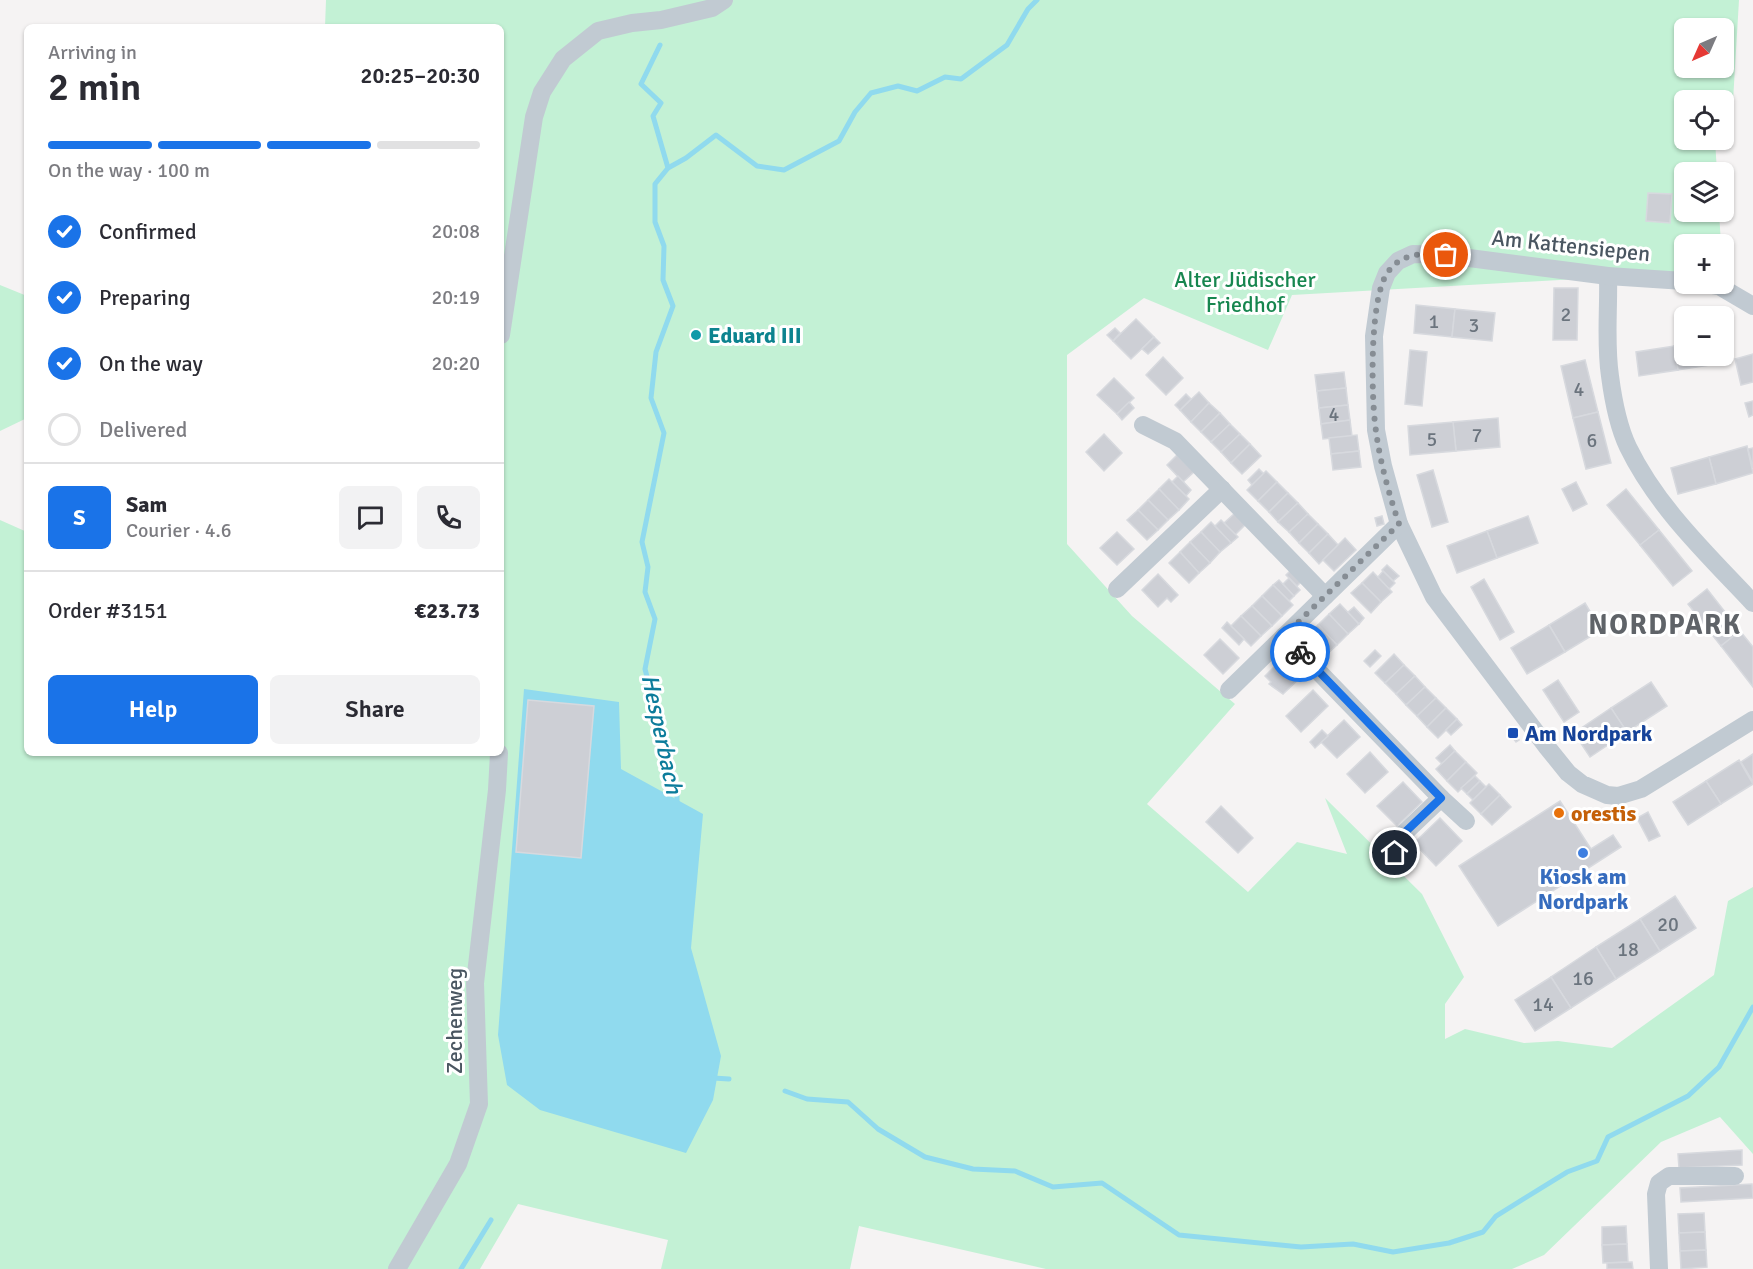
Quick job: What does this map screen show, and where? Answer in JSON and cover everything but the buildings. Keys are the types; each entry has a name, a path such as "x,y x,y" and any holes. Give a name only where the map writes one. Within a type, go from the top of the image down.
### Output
{"street":[{"path":"504,315 534,117 542,92 563,59 598,31 712,8 724,0"},
{"name":"Am Kattensiepen","path":"1399,524 1376,430 1374,336 1381,288 1387,273 1398,261 1413,254 1429,253 1608,276 1674,280"},
{"path":"1608,276 1610,377 1620,424 1628,446 1660,499 1695,541 1753,603"},
{"path":"1733,294 1753,306"},
{"path":"1143,425 1175,441 1325,596"},
{"path":"1117,589 1222,489"},
{"path":"1229,690 1399,524 1434,597 1568,773 1582,784 1607,795 1618,796 1641,789 1753,720"},
{"path":"1284,636 1466,821"},
{"name":"Zechenweg","path":"397,1269 458,1164 480,1104 475,983 499,756"},
{"path":"1395,853 1401,836 1441,798"},
{"path":"1659,1269 1656,1194 1659,1183 1669,1176 1735,1176"}],"green space":[{"name":"Alter Jüdischer Friedhof","path":"326,0 1739,0 1734,90 1674,90 1674,150 1716,150 1716,162 1674,162 1674,222 1720,222 1720,234 1674,234 1674,274 1292,295 1268,350 1144,298 1067,355 1067,544 1132,616 1235,704 1147,804 1248,892 1297,842 1347,854 1325,798 1422,894 1464,977 1445,1004 1445,1039 1465,1029 1524,1043 1558,1041 1612,1048 1714,975 1728,901 1753,887 1753,1154 1720,1117 1661,1142 1544,1255 1512,1269 1046,1269 859,1226 850,1269 661,1269 668,1240 518,1204 480,1269 0,1269 0,520 24,531 24,756 504,756 504,24 325,24"},
{"path":"0,285 24,295 24,419 0,431"}],"water":[{"path":"524,689 619,702 621,769 703,814 691,948 721,1056 713,1100 686,1153 540,1110 507,1085 498,1035"}],"waterway":[{"path":"668,168 686,158 716,135 757,166 784,170 839,141 855,112 871,93 898,86 917,91 945,77 961,79 1007,45 1028,9 1037,0"},
{"name":"Hesperbach","path":"660,45 641,84 661,103 653,116 668,168 655,184 655,222 664,246 663,280 673,306 656,352 651,398 664,433 642,542 648,567 645,592 655,619 645,669 677,791 677,806"},
{"path":"785,1091 807,1099 848,1102 878,1129 925,1157 973,1169 1015,1171 1053,1187 1102,1183 1179,1235 1301,1247 1353,1244 1393,1252 1449,1243 1483,1232 1496,1216 1567,1172 1597,1161 1608,1137 1688,1096 1719,1067 1753,1007"},
{"path":"713,1078 729,1079"},
{"name":"Hesperbach","path":"461,1269 491,1220"}],"way so far":[{"path":"1300,652 1284,636 1399,524 1376,430 1374,336 1381,288 1387,273 1398,261 1413,254 1446,255"}],"place":[{"name":"Eduard III","path":"696,335"},
{"name":"Am Nordpark","path":"1513,733"},
{"name":"orestis","path":"1559,813"},
{"name":"Kiosk am Nordpark","path":"1583,853"}],"district":[{"name":"NORDPARK","path":"1665,624"}],"route":[{"path":"1300,652 1441,798 1401,836 1395,853"}]}
